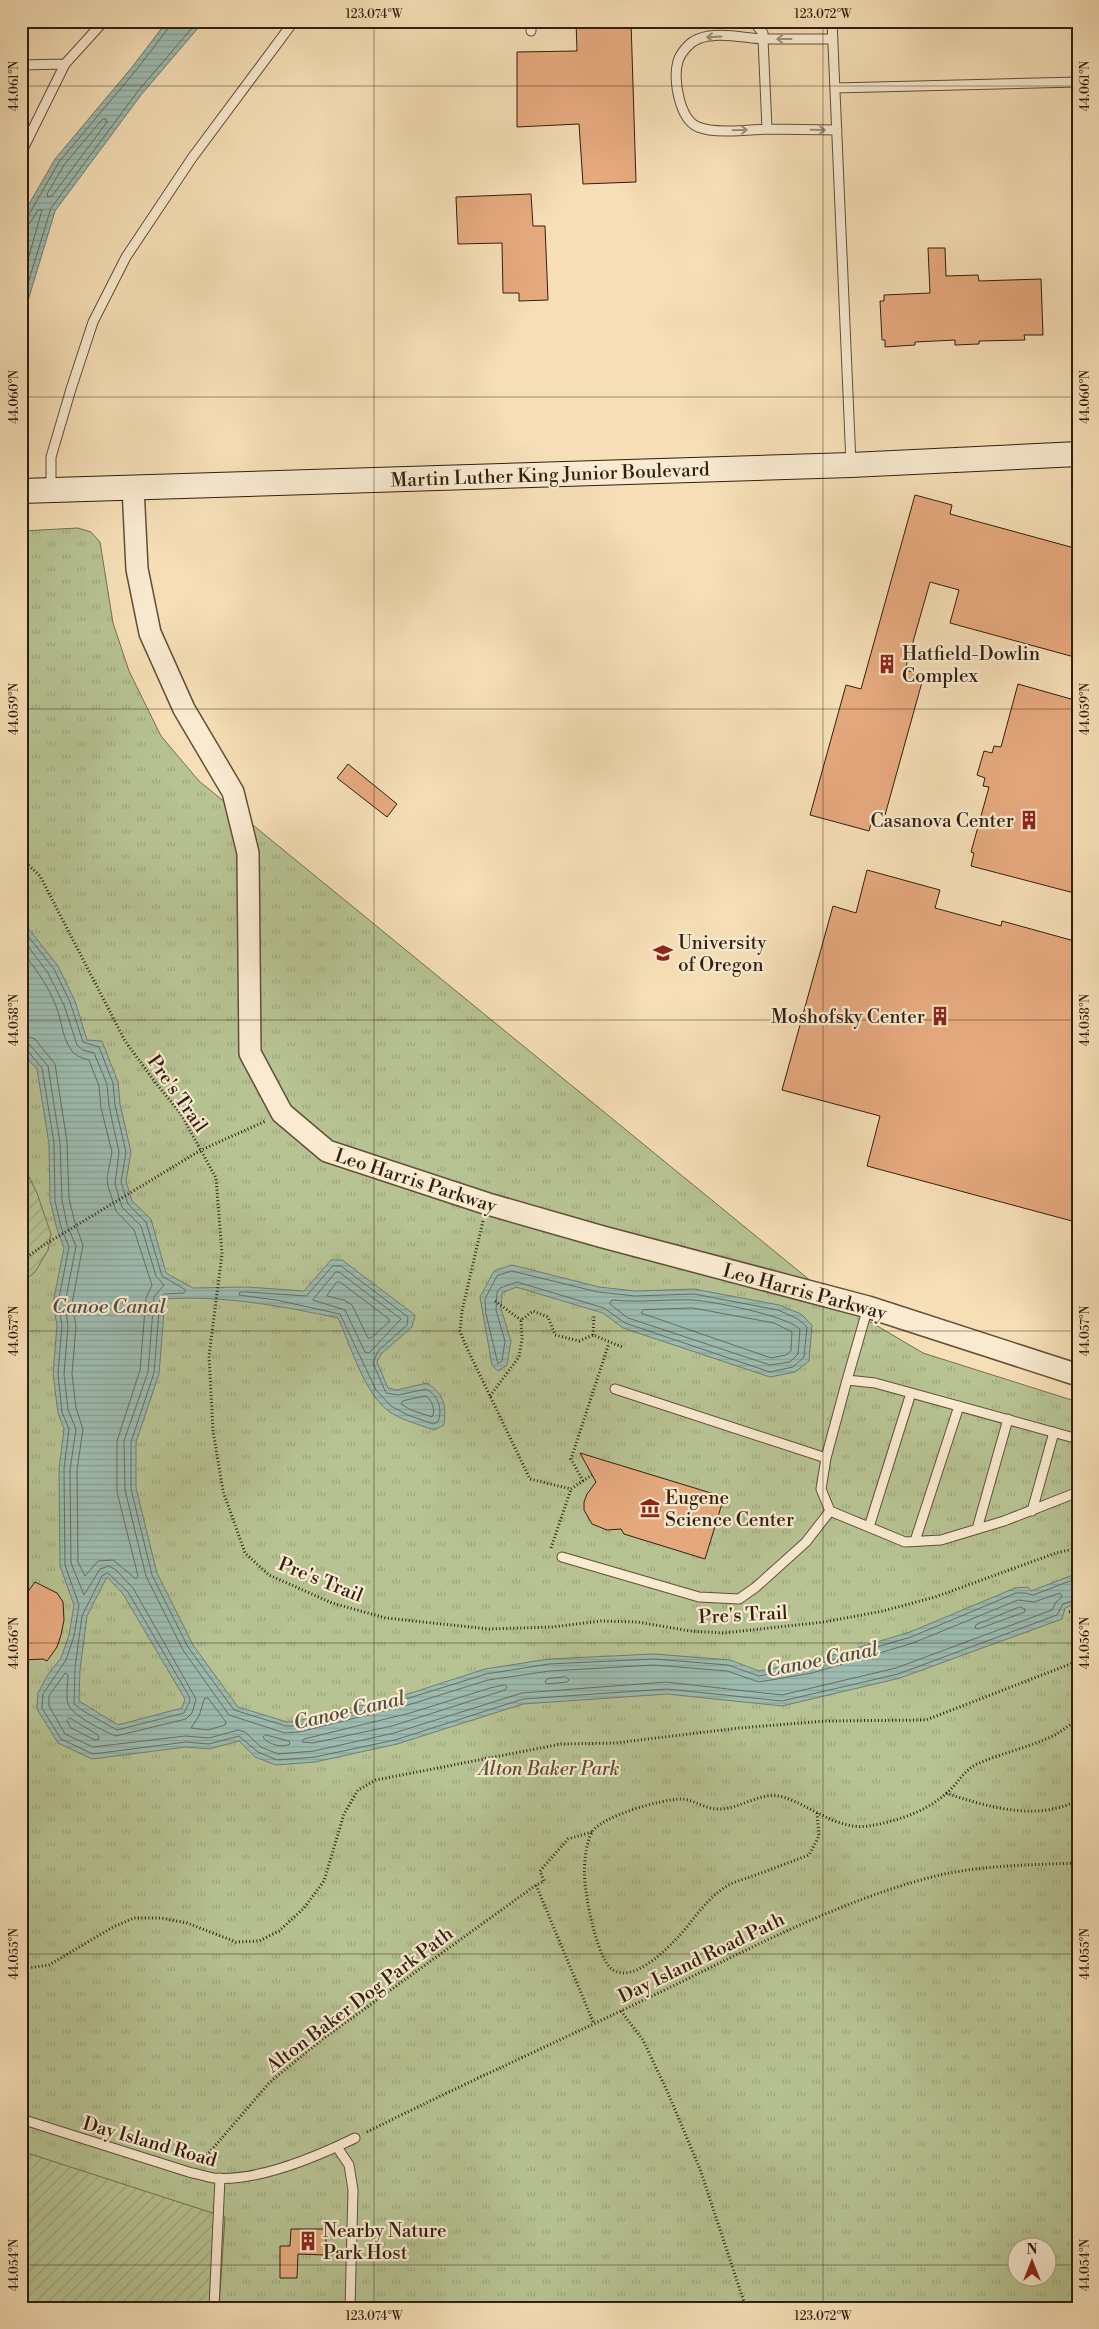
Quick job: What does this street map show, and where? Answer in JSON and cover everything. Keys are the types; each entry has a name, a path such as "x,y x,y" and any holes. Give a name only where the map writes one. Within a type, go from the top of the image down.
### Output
{"main road":[{"name":"Martin Luther King Junior Boulevard","path":"21,490 851,465 1078,454"}],"street":[{"name":"Leo Harris Parkway","path":"133,487 137,569 150,633 184,709 233,792 248,853 250,1053 282,1113 327,1151 488,1204 603,1237 868,1307 1078,1375"}],"lane":[{"path":"21,153 65,64 104,21"},
{"path":"51,490 52,457 71,389 93,322 126,257 192,158 294,21"},
{"path":"531,21 531,31"},
{"path":"753,21 763,33 767,130"},
{"path":"832,21 851,465"},
{"path":"833,40 763,40 716,36 699,38 686,47 678,61 677,83 680,104 688,118 697,127 730,131 837,130"},
{"path":"21,65 65,64"},
{"path":"835,88 1078,82"},
{"path":"868,1307 826,1458 821,1489 830,1511 905,1542 941,1540 1032,1511 1078,1492"},
{"path":"847,1380 875,1383 1078,1438"},
{"path":"615,1389 826,1458"},
{"path":"868,1527 911,1393"},
{"path":"915,1541 959,1406"},
{"path":"977,1529 1008,1419"},
{"path":"1032,1511 1054,1432"},
{"path":"562,1557 699,1597 739,1599 756,1588 806,1542 830,1511"},
{"name":"Day Island Road","path":"21,2119 192,2173 220,2178 247,2177 337,2147 355,2138"},
{"path":"337,2147 349,2166 353,2190 350,2308"},
{"path":"214,2308 220,2178"}],"path":[{"name":"Pre's Trail","path":"21,858 40,876 125,1040 154,1082 181,1114 216,1178 222,1254 209,1356 213,1431 223,1491 244,1553 268,1575 332,1603 386,1618 489,1630 552,1627 601,1621 638,1622 690,1631 724,1633 824,1622 883,1611 935,1597 1056,1553 1078,1548"},
{"path":"21,1261 44,1245 201,1150 282,1113"},
{"path":"488,1204 462,1311 460,1331 530,1479 571,1489"},
{"path":"490,1396 519,1357 522,1339 521,1320 496,1301"},
{"path":"521,1320 532,1311 548,1317 555,1335 579,1341 593,1335 622,1347"},
{"path":"593,1335 594,1315"},
{"path":"583,1481 571,1459 609,1343"},
{"path":"562,1557 550,1552 571,1489 592,1475"},
{"path":"21,1558 27,1588 21,1594"},
{"path":"1069,1612 1078,1609"},
{"path":"21,1969 49,1965 113,1927 134,1918 162,1918 187,1923 236,1942 259,1941 279,1931 304,1908 324,1881 344,1814 358,1790 376,1780 561,1744 615,1743 739,1728 826,1721 926,1720 1078,1661"},
{"path":"594,2024 536,1885 544,1881 540,1871 568,1839 592,1832 602,1823 663,1800 683,1798 716,1809 732,1808 765,1796 780,1796 849,1825 865,1827 911,1816 946,1793 963,1773 976,1765 1054,1735 1078,1720"},
{"path":"946,1793 966,1800 1009,1809 1043,1812 1069,1805 1078,1800"},
{"path":"592,1832 586,1856 585,1887 592,1926 608,1966 614,1971 623,1973 639,1969 659,1956 680,1934 703,1905 728,1886 809,1854 819,1836 817,1812"},
{"name":"Day Island Road Path","path":"355,2138 446,2092 594,2024 814,1918 870,1896 930,1877 993,1867 1078,1863"},
{"name":"Alton Baker Dog Park Path","path":"192,2173 270,2082 320,2041 536,1885"},
{"path":"620,2011 643,2040 668,2093 700,2169 746,2308"}],"green space":[{"name":"Alton Baker Park","path":"78,528 91,532 100,542 113,623 129,671 161,736 199,781 817,1286 847,1308 923,1353 1078,1402 1078,2308 21,2308 21,531"},
{"path":"21,1161 37,1193 51,1234 48,1250 35,1272 21,1283"},
{"path":"21,2151 225,2217 219,2308 21,2308"}],"water":[{"path":"167,21 204,21 141,95 55,211 21,324 21,218 55,159 133,66"},
{"name":"Canoe Canal","path":"21,919 58,966 75,1001 87,1040 102,1041 118,1082 120,1104 131,1152 126,1181 132,1201 151,1219 166,1273 193,1288 247,1287 304,1291 331,1260 342,1260 415,1315 412,1327 381,1354 377,1362 388,1388 397,1390 427,1383 438,1392 444,1406 444,1425 434,1430 409,1422 387,1410 379,1401 371,1391 358,1367 338,1318 295,1309 230,1300 165,1299 159,1374 136,1442 136,1488 157,1573 193,1645 238,1707 287,1722 297,1721 405,1695 485,1669 549,1659 654,1654 730,1660 759,1671 810,1662 910,1632 1015,1588 1028,1587 1031,1591 1078,1573 1078,1603 1065,1608 1062,1619 900,1678 782,1706 667,1694 523,1704 397,1744 315,1762 276,1765 255,1757 239,1741 209,1749 186,1747 92,1759 58,1743 37,1709 38,1693 47,1676 61,1658 69,1635 74,1605 60,1566 59,1469 64,1429 58,1413 53,1374 57,1325 53,1303 64,1248 50,1201 49,1144 37,1069 21,1052","holes":["107,1577 123,1594 185,1699 182,1708 118,1725 79,1701 80,1669 87,1616"]},
{"path":"512,1265 599,1287 635,1291 694,1289 779,1305 801,1314 812,1325 809,1361 795,1372 770,1377 623,1328 603,1313 516,1287 502,1293 501,1309 511,1341 507,1365 498,1371 492,1365 480,1297 494,1271"}],"building":[{"path":"576,21 631,21 636,182 583,184 579,124 517,127 517,52 577,51"},
{"path":"531,194 533,226 545,226 548,300 519,301 519,293 503,293 502,243 458,244 456,197"},
{"path":"928,248 945,248 946,276 978,275 979,281 1041,279 1043,335 1024,335 1025,340 979,341 979,344 955,345 955,340 915,342 915,345 885,347 885,340 882,340 880,301 884,301 884,295 930,293"},
{"name":"Hatfield-Dowlin Complex","path":"915,495 952,505 950,514 1078,549 1078,658 950,623 959,590 930,582 905,670 924,675 885,815 874,812 869,831 810,815 846,685 861,689"},
{"name":"Casanova Center","path":"1018,684 1078,701 1078,894 971,866 974,853 971,852 989,787 983,786 985,778 977,775 984,751 992,753 994,746 1001,747"},
{"path":"348,764 397,804 387,817 337,778"},
{"name":"Moshofsky Center","path":"867,870 940,890 935,908 1001,926 1002,921 1078,942 1078,1200 1072,1221 867,1166 880,1116 782,1090 833,906 856,913"},
{"path":"580,1453 724,1497 705,1559 624,1534 621,1529 607,1530 592,1524 584,1510 584,1502 587,1494 596,1482"},
{"path":"35,1582 57,1593 63,1602 64,1620 61,1635 57,1647 47,1661 43,1659 21,1660 21,1601"},
{"name":"Nearby Nature Park Host","path":"291,2229 326,2229 326,2255 298,2254 297,2278 280,2278 280,2246 290,2246"}],"place":[{"name":"Hatfield-Dowlin Complex","path":"887,664"},
{"name":"Casanova Center","path":"1029,820"},
{"name":"University of Oregon","path":"663,953"},
{"name":"Moshofsky Center","path":"940,1016"},
{"name":"Eugene Science Center","path":"650,1508"},
{"name":"Nearby Nature Park Host","path":"308,2241"}]}
